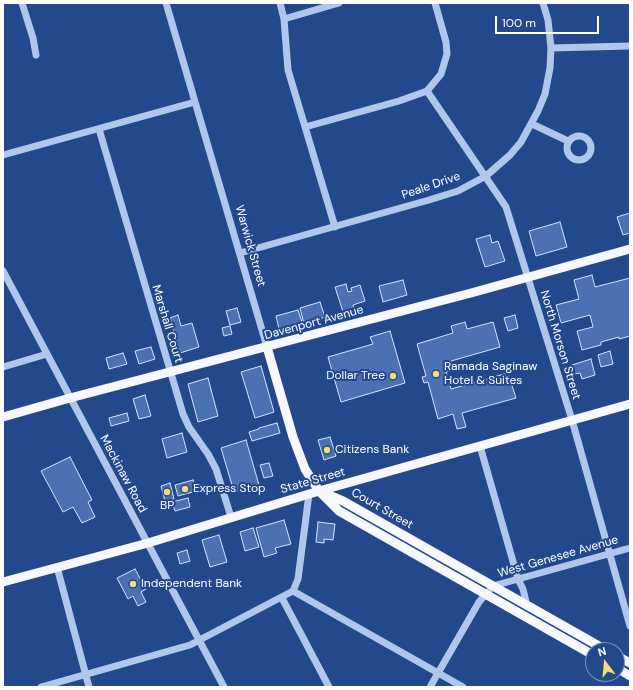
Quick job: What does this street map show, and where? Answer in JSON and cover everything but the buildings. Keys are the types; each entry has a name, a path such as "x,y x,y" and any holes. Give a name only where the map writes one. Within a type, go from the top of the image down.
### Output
{"main road":[{"name":"Davenport Avenue","path":"3,417 70,398 267,348 630,249"},
{"name":"Warwick Street","path":"267,348 297,449 305,469 319,491"},
{"name":"State Street","path":"3,582 148,543 319,491 630,404"},
{"name":"Court Street","path":"319,491 343,501 592,642"},
{"name":"Court Street","path":"319,491 339,510 585,650"}],"street":[{"path":"22,3 36,55"},
{"name":"Warwick Street","path":"166,3 267,348"},
{"path":"280,3 284,19 288,70 335,227"},
{"path":"284,19 340,3"},
{"path":"305,127 399,101 427,91 441,74 447,54 446,42 435,3"},
{"name":"Peale Drive","path":"240,253 458,191 486,176 510,155 521,142 538,111 548,81 552,48 548,20 543,3"},
{"path":"552,48 630,46"},
{"name":"North Morson Street","path":"427,91 506,207 572,420 630,626"},
{"path":"3,155 195,102"},
{"path":"532,124 568,141"},
{"name":"Marshall Court","path":"99,129 183,414 189,427 208,454 216,469 231,518"},
{"name":"Mackinaw Road","path":"3,271 224,687"},
{"path":"3,367 47,354"},
{"path":"480,446 527,606"},
{"path":"41,687 190,645 293,591 298,579 309,494"},
{"name":"West Genesee Avenue","path":"493,586 630,548"},
{"path":"57,567 89,687"},
{"path":"430,687 479,602 493,586"},
{"path":"293,591 463,687"},
{"path":"282,598 329,687"}],"place":[{"name":"Ramada Saginaw Hotel & Suites","path":"436,374"},
{"name":"Dollar Tree","path":"393,376"},
{"name":"Citizens Bank","path":"327,450"},
{"name":"Express Stop","path":"185,489"},
{"name":"BP","path":"167,492"},
{"name":"Independent Bank","path":"133,584"}]}
